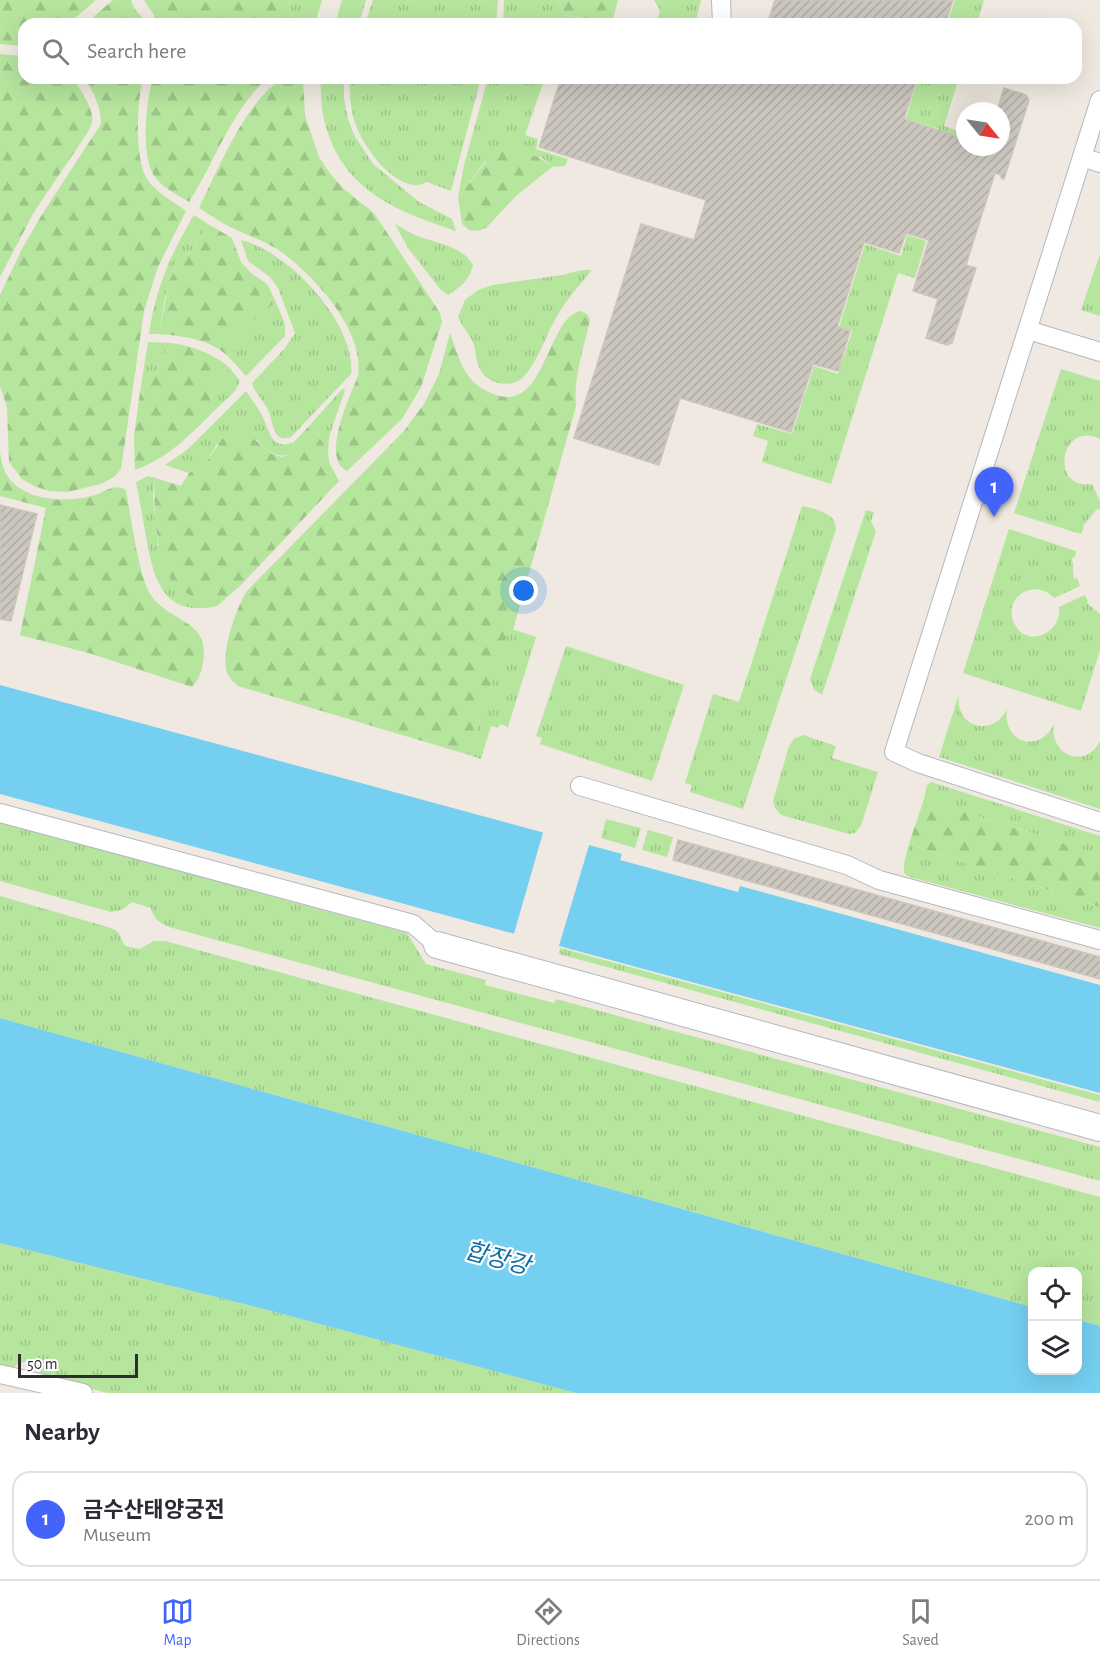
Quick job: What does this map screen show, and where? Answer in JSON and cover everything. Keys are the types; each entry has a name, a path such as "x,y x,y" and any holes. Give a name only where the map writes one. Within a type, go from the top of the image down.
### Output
{"street":[{"path":"721,0 722,18"},
{"path":"1100,100 894,752 918,763 1100,822"},
{"path":"1082,157 1100,163"},
{"path":"1028,330 1100,352"},
{"path":"580,786 847,865 879,880 1100,940"},
{"path":"0,813 413,924 436,945 1100,1128"},
{"path":"0,1374 25,1386 83,1393"}],"green space":[{"path":"0,0 96,0 75,18 18,18 18,46 0,44"},
{"path":"113,0 131,0 134,8 143,18 92,18"},
{"path":"144,0 288,0 293,18 155,18"},
{"path":"288,0 322,0 317,18 293,18"},
{"path":"342,0 366,0 361,18 337,18"},
{"path":"373,0 498,0 496,18 367,18"},
{"path":"504,0 557,0 565,15 577,17 577,18 503,18"},
{"path":"557,0 618,0 613,18 583,18 565,15"},
{"path":"654,0 701,0 696,18 658,18 660,10"},
{"path":"955,0 984,0 979,18 949,18"},
{"path":"0,54 18,56 18,84 77,84 91,111 92,124 34,212 0,277"},
{"path":"88,84 142,84 139,101 138,144 143,169 147,179 155,188 186,211 158,267 144,311 121,469 114,477 101,484 67,492 49,491 22,479 9,462 7,407 0,386 0,295 41,216 101,124 100,112"},
{"path":"152,84 262,84 244,105 224,137 189,202 162,185 150,168 146,143 148,100"},
{"path":"276,84 303,84 305,115 319,157 344,189 374,213 440,313 442,322 421,387 402,419 347,471 339,464 336,454 337,441 339,426 358,376 358,359 354,341 346,323 322,290 294,262 275,248 228,226 199,208 246,117"},
{"path":"320,84 344,84 348,119 354,135 373,164 419,202 452,219 456,231 390,204 355,178 341,161 330,140 323,115"},
{"path":"350,84 479,84 451,191 427,182 415,185 403,182 384,168 361,137 353,116"},
{"path":"486,84 543,84 525,135 538,139 536,149 568,159 565,166 552,167 541,157 485,161 458,198 464,165"},
{"path":"916,84 957,84 944,126 956,130 952,154 934,148 939,129 906,119"},
{"path":"501,152 529,154 552,167 516,196 486,228 478,231 469,230 462,224 458,198 486,161"},
{"path":"194,215 208,224 197,244 175,269 165,297 159,334 149,334 155,302 165,272"},
{"path":"208,224 232,238 241,262 251,273 267,284 276,302 231,338 228,356 204,342 159,334 169,282 175,269 197,244"},
{"path":"395,224 417,236 450,246 463,254 473,265 464,283 448,295 441,290 408,248"},
{"path":"907,235 926,241 915,278 898,273 831,484 762,462 768,441 753,436 757,424 792,434 814,366 838,374 852,331 839,327 865,244 901,256"},
{"path":"241,240 278,258 316,292 343,333 350,354 351,374 289,438 282,438 275,433 267,408 252,383 285,348 295,333 278,288 270,277 248,261"},
{"path":"1100,254 1100,316 1081,310"},
{"path":"592,270 560,312 525,375 514,383 507,384 487,378 477,362 473,341 458,317 465,300 478,290 493,285"},
{"path":"276,302 285,324 285,336 246,376 228,356 231,338"},
{"path":"580,311 587,314 590,320 578,373 576,406 513,630 509,629 469,755 238,686 228,675 227,645 238,609 247,591 404,431 424,404 439,374 450,333 464,369 475,383 493,394 511,397 524,391 535,379 560,330 569,318"},
{"path":"148,342 171,343 153,378 140,392"},
{"path":"171,343 202,351 229,367 219,378 212,392 214,411 168,453 135,470 134,436 140,392 153,378"},
{"path":"229,367 240,381 235,391 214,411 212,392 219,378"},
{"path":"1061,369 1100,381 1100,439 1087,435 1076,438 1069,446 1065,456 1065,467 1069,477 1078,483 1092,484 1100,501 1100,510 1097,509 1083,526 1081,534 1014,513"},
{"path":"342,389 345,389 329,437 328,451 311,424"},
{"path":"246,391 274,440 281,444 294,442 290,454 276,454 257,440 217,444 205,464 189,473 165,465 187,450"},
{"path":"311,424 328,451 329,462 339,481 241,585 217,606 192,596 176,586 169,577 160,551 155,518 155,478 181,486 189,473 205,464 225,435 237,431 248,434 272,454 281,457 290,454 294,442"},
{"path":"0,451 2,465 8,477 15,485 35,495 70,499 92,496 117,487 126,490 138,559 150,594 157,603 194,629 204,648 199,676 192,687 92,654 20,635 46,508 0,496"},
{"path":"148,476 155,478 153,495 158,545 217,606 199,608 184,606 173,601 158,581 149,553 136,482"},
{"path":"802,506 829,515 836,529 743,809 690,792 692,785 685,783 713,694 739,702"},
{"path":"866,510 874,512 871,521 876,531 822,695 814,690 810,679"},
{"path":"1009,529 1076,551 1075,557 1072,558 1074,579 1077,578 1080,586 1054,598 1038,589 1022,593 1016,598 1011,614 1020,631 1034,636 1042,635 1055,625 1059,607 1085,595 1087,603 1100,614 1100,650 1081,711 963,673"},
{"path":"509,628 536,637 508,727 500,724 498,728 491,726 481,759 469,755"},
{"path":"566,646 684,685 652,781 540,744 542,738 536,736"},
{"path":"959,694 962,714 976,725 992,724 1007,709 1010,730 1023,740 1031,742 1040,739 1054,724 1057,744 1070,755 1078,757 1086,755 1094,750 1100,741 1100,809 939,757"},
{"path":"803,735 836,746 832,758 878,772 861,826 855,833 849,834 781,815 775,808 773,801 789,746 794,739"},
{"path":"931,782 1100,836 1100,855 924,799 927,785"},
{"path":"924,799 1100,855 1100,907 909,844"},
{"path":"606,819 641,828 635,848 601,838"},
{"path":"0,822 407,933 426,964 486,980 485,985 554,1003 556,999 1100,1147 1100,1181 169,927 157,920 151,908 132,902 122,910 111,912 0,881"},
{"path":"648,830 673,837 667,857 642,850"},
{"path":"909,844 1100,907 1100,928 910,877 904,873"},
{"path":"0,896 111,928 118,932 125,946 140,949 154,941 165,941 1100,1197 1100,1326 1082,1321 1082,1267 1028,1267 1028,1306 0,1018"},
{"path":"560,948 1100,1095 1100,1102 559,954"},
{"path":"0,1243 264,1309 576,1393 107,1393 41,1375 38,1365 32,1360 19,1363 9,1371 0,1370"}],"water":[{"path":"0,685 622,854 620,860 738,892 740,886 1100,985 1100,1093 0,794"},
{"name":"합장강","path":"0,1018 1028,1306 1028,1375 1082,1375 1082,1321 1100,1326 1100,1393 576,1393 264,1309 0,1243"}],"pier":[{"path":"544,829 590,842 558,949 513,937"}],"building":[{"path":"775,0 953,0 947,18 769,18"},
{"path":"559,84 915,84 904,119 956,136 956,156 1010,156 1010,102 1000,102 1004,88 1026,95 1029,100 1004,179 995,173 966,265 976,268 952,343 947,345 926,338 938,299 913,291 929,240 906,233 899,253 864,242 837,327 850,331 838,371 813,364 791,432 680,398 659,465 574,438 641,224 694,240 706,200 539,147"},
{"path":"0,505 37,514 11,621 0,619"},
{"path":"678,840 1100,957 1100,979 673,860"}],"place":[{"name":"금수산태양궁전","path":"994,517"}]}
